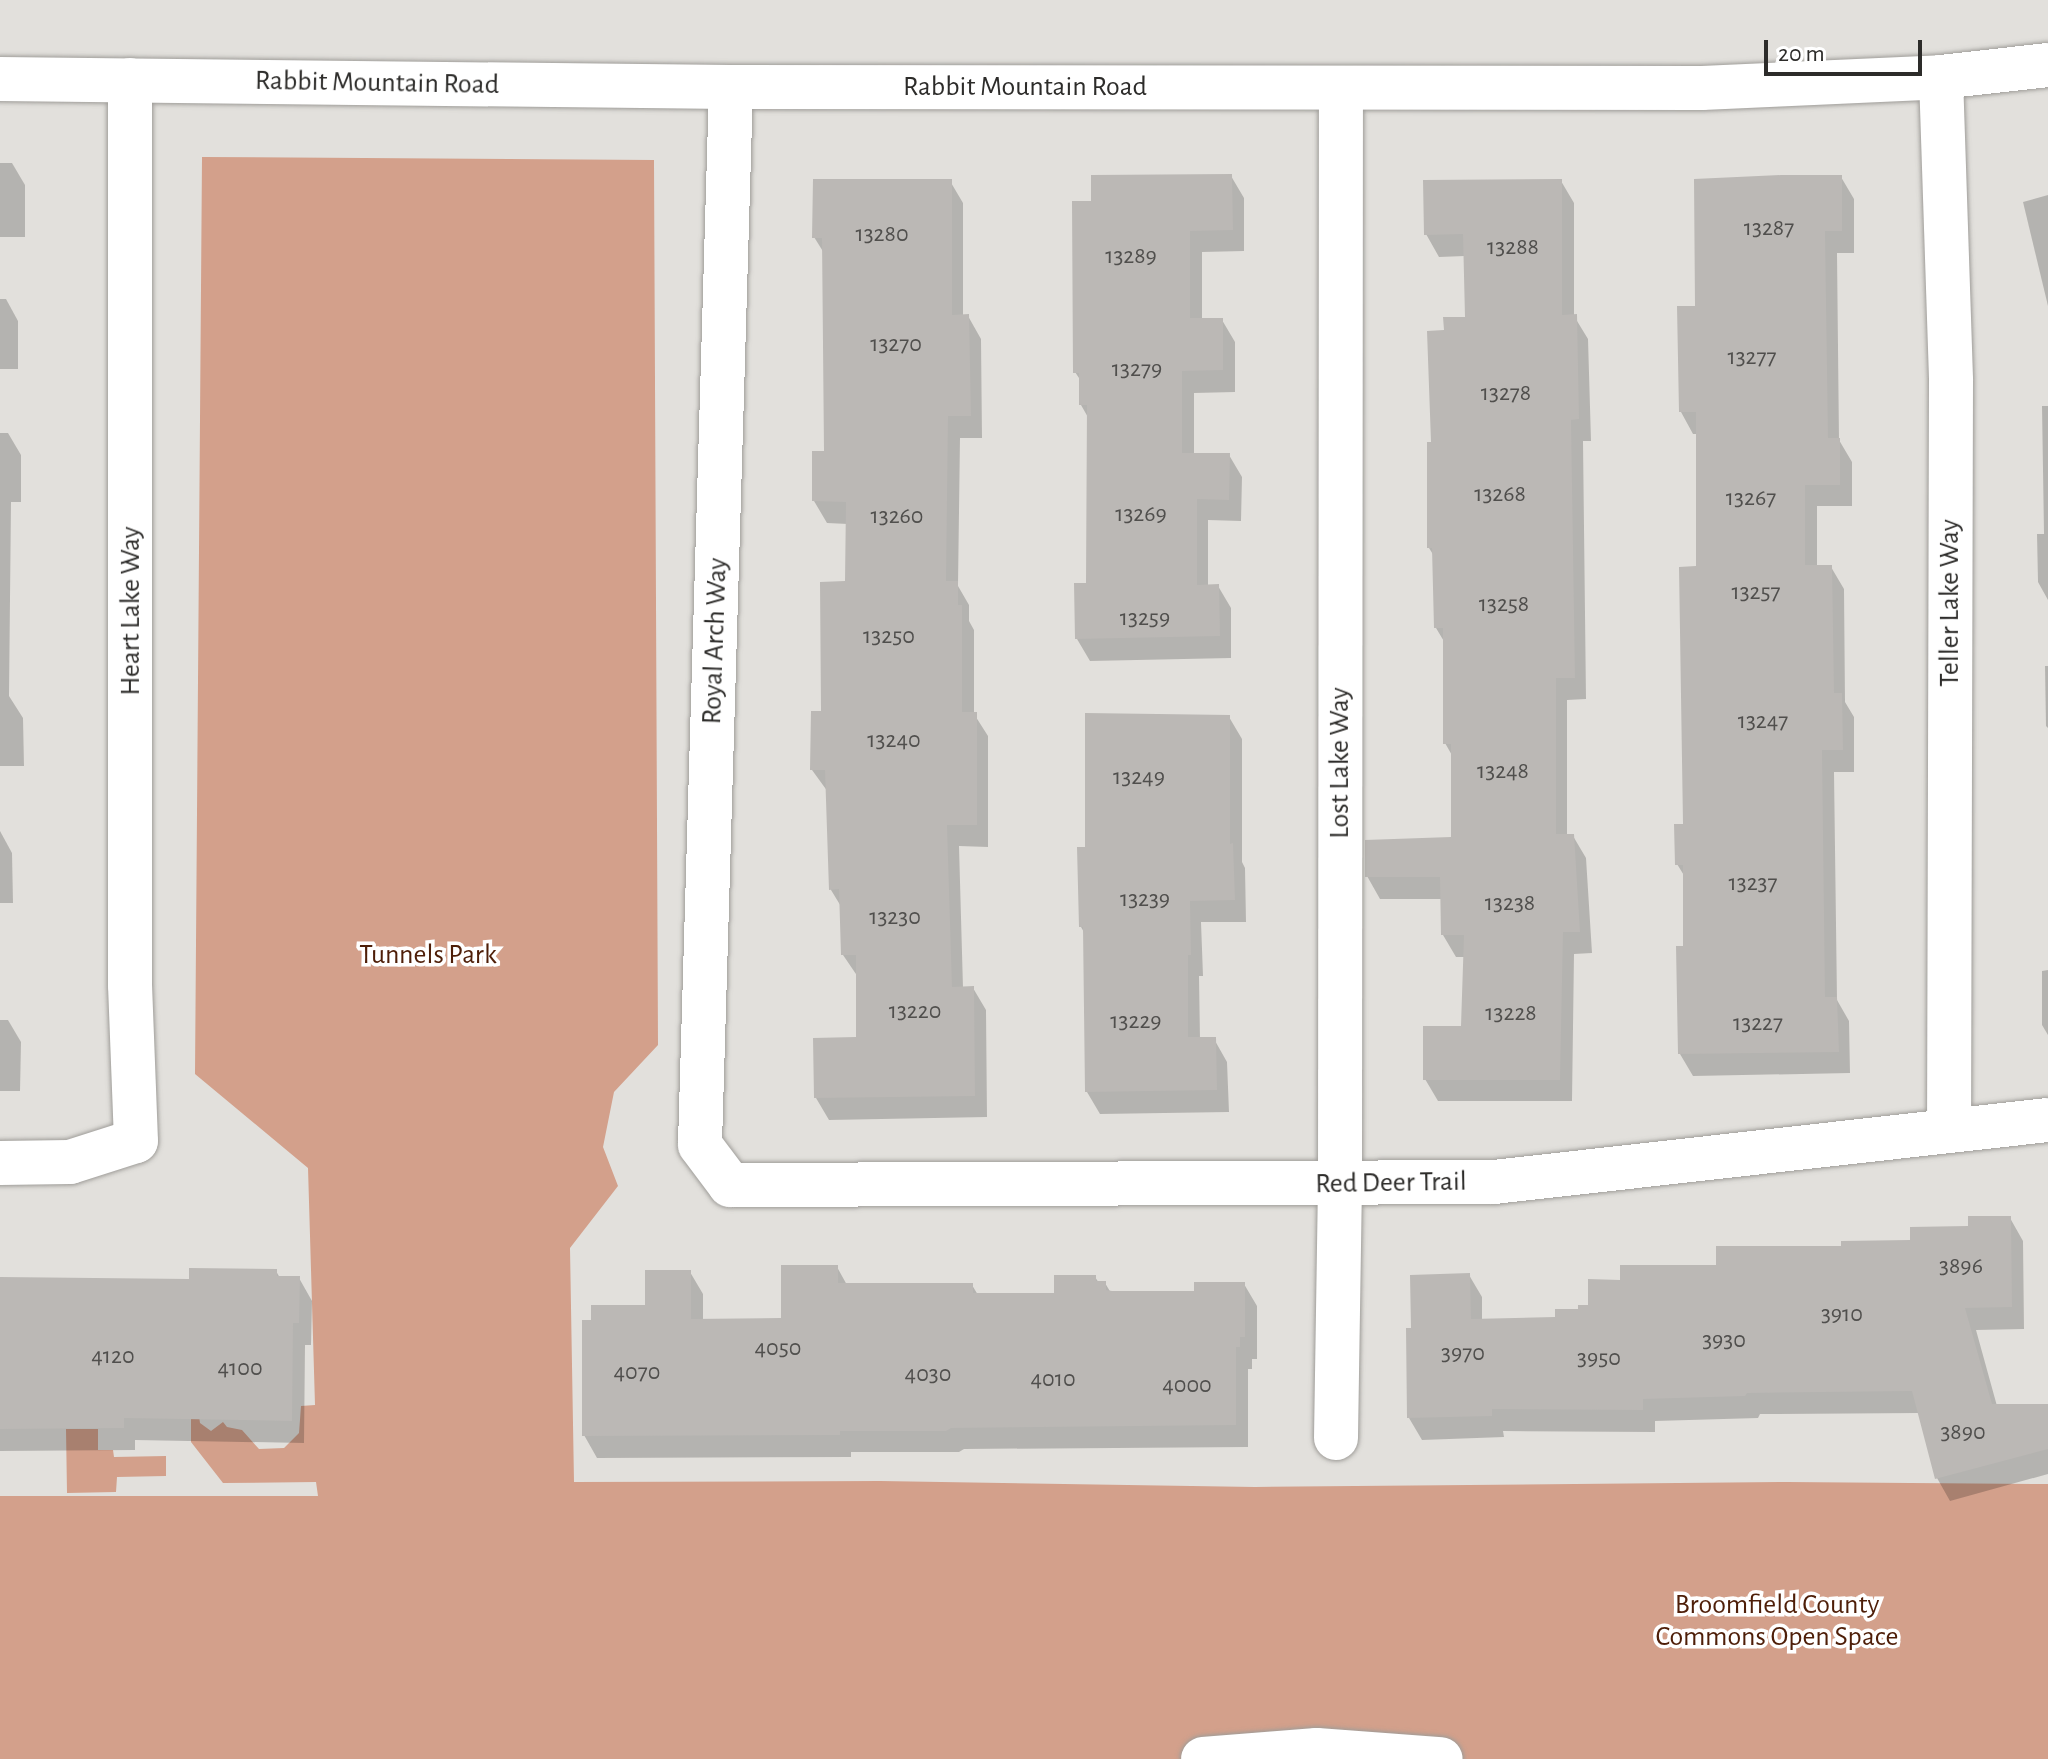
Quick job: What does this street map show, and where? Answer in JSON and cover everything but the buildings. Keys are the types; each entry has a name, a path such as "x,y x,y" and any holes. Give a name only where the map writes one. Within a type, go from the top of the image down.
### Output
{"street":[{"name":"Rabbit Mountain Road","path":"0,79 731,87 1702,88 1941,77 2048,65"},
{"name":"Teller Lake Way","path":"1941,77 1951,381 1949,1130"},
{"name":"Heart Lake Way","path":"0,1163 70,1162 136,1141 130,985 130,80"},
{"name":"Royal Arch Way","path":"730,1185 700,1145 731,87"},
{"name":"Lost Lake Way","path":"1336,1438 1340,1185 1341,88"},
{"name":"Red Deer Trail","path":"730,1185 1494,1182 2048,1120"},
{"path":"1203,1759 1317,1750 1441,1759"}],"green space":[{"path":"202,157 654,160 658,1045 614,1092 603,1147 618,1186 570,1248 574,1482 880,1481 1255,1487 1787,1482 2048,1484 2048,1759 0,1759 0,1496 318,1496 316,1482 223,1483 191,1442 191,1416 199,1416 200,1423 211,1431 223,1422 227,1427 242,1430 259,1449 284,1448 299,1433 301,1406 315,1405 308,1168 195,1074"},
{"path":"66,1429 98,1429 98,1450 113,1450 114,1457 166,1456 166,1476 117,1477 116,1492 67,1493"}],"park label":[{"name":"Tunnels Park","path":"428,955"},
{"name":"Broomfield County Commons Open Space","path":"1777,1621"}]}
